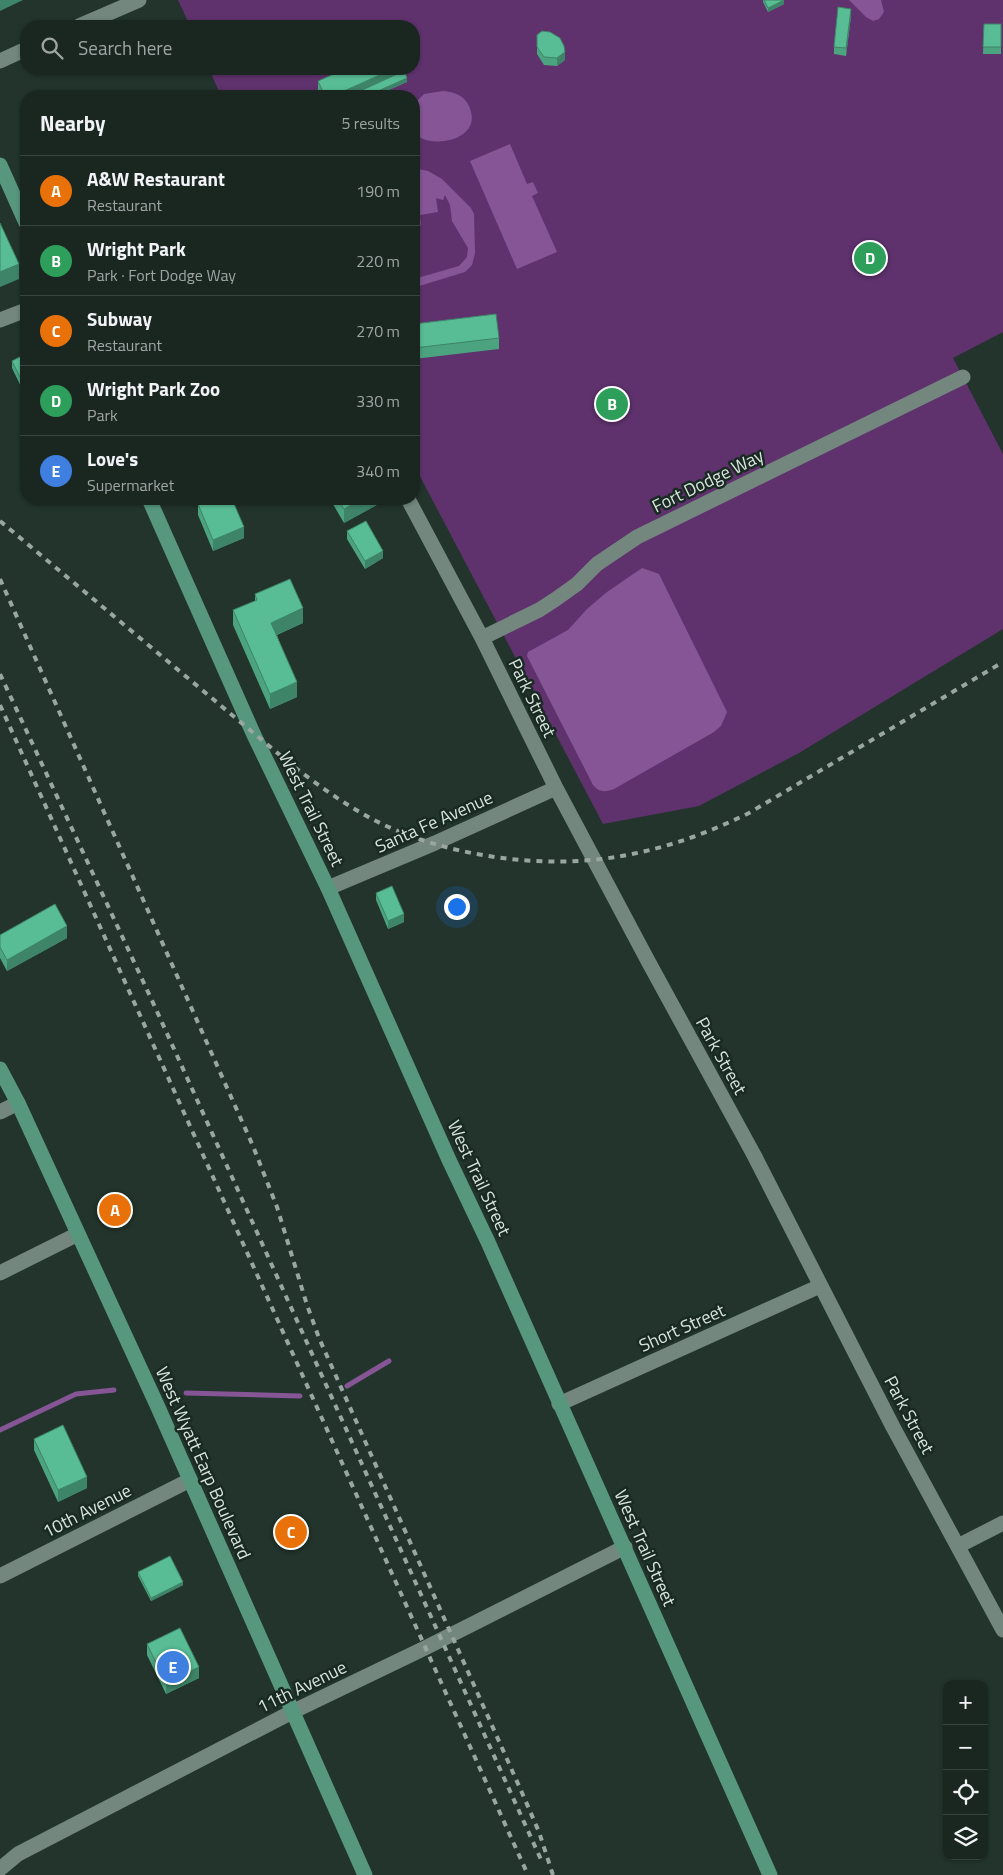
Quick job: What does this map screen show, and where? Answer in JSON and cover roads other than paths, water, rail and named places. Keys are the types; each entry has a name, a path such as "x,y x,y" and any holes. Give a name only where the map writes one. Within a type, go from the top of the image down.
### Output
{"main road":[{"path":"0,165 20,210"},
{"name":"West Trail Street","path":"152,505 253,733 328,888 449,1160 488,1242 558,1404 625,1547 770,1875"},
{"name":"West Wyatt Earp Boulevard","path":"0,1069 18,1103 190,1480 365,1875"}],"street":[{"path":"93,20 139,0"},
{"path":"0,61 20,52"},
{"path":"0,320 20,312"},
{"name":"Fort Dodge Way","path":"482,638 539,610 556,599 577,584 597,564 637,536 963,377"},
{"name":"Park Street","path":"411,505 482,638 556,788 754,1154 820,1286 1003,1630"},
{"name":"Santa Fe Avenue","path":"328,888 435,843 556,788"},
{"path":"0,1112 18,1103"},
{"path":"0,1273 78,1234"},
{"name":"Short Street","path":"558,1404 820,1286"},
{"name":"10th Avenue","path":"0,1576 190,1480"},
{"path":"958,1546 1003,1523"},
{"name":"11th Avenue","path":"2,1870 18,1854 292,1712 425,1648 625,1547"}],"waterway":[{"path":"347,1386 389,1361"},
{"path":"0,1430 76,1394 114,1390"},
{"path":"186,1393 300,1396"}],"railway":[{"path":"0,521 293,766 331,794 372,819 401,832 431,843 496,857 530,861 596,860 643,852 705,833 749,813 1003,662"},
{"path":"0,579 253,1146 277,1207 319,1338 523,1795 539,1832 553,1875"},
{"path":"0,674 155,1007 543,1864"},
{"path":"0,705 528,1875"}],"place":[{"name":"Wright Park Zoo","path":"870,258"},
{"name":"Wright Park","path":"612,404"},
{"name":"A&W Restaurant","path":"115,1210"},
{"name":"Subway","path":"291,1532"},
{"name":"Love's","path":"173,1667"}]}
